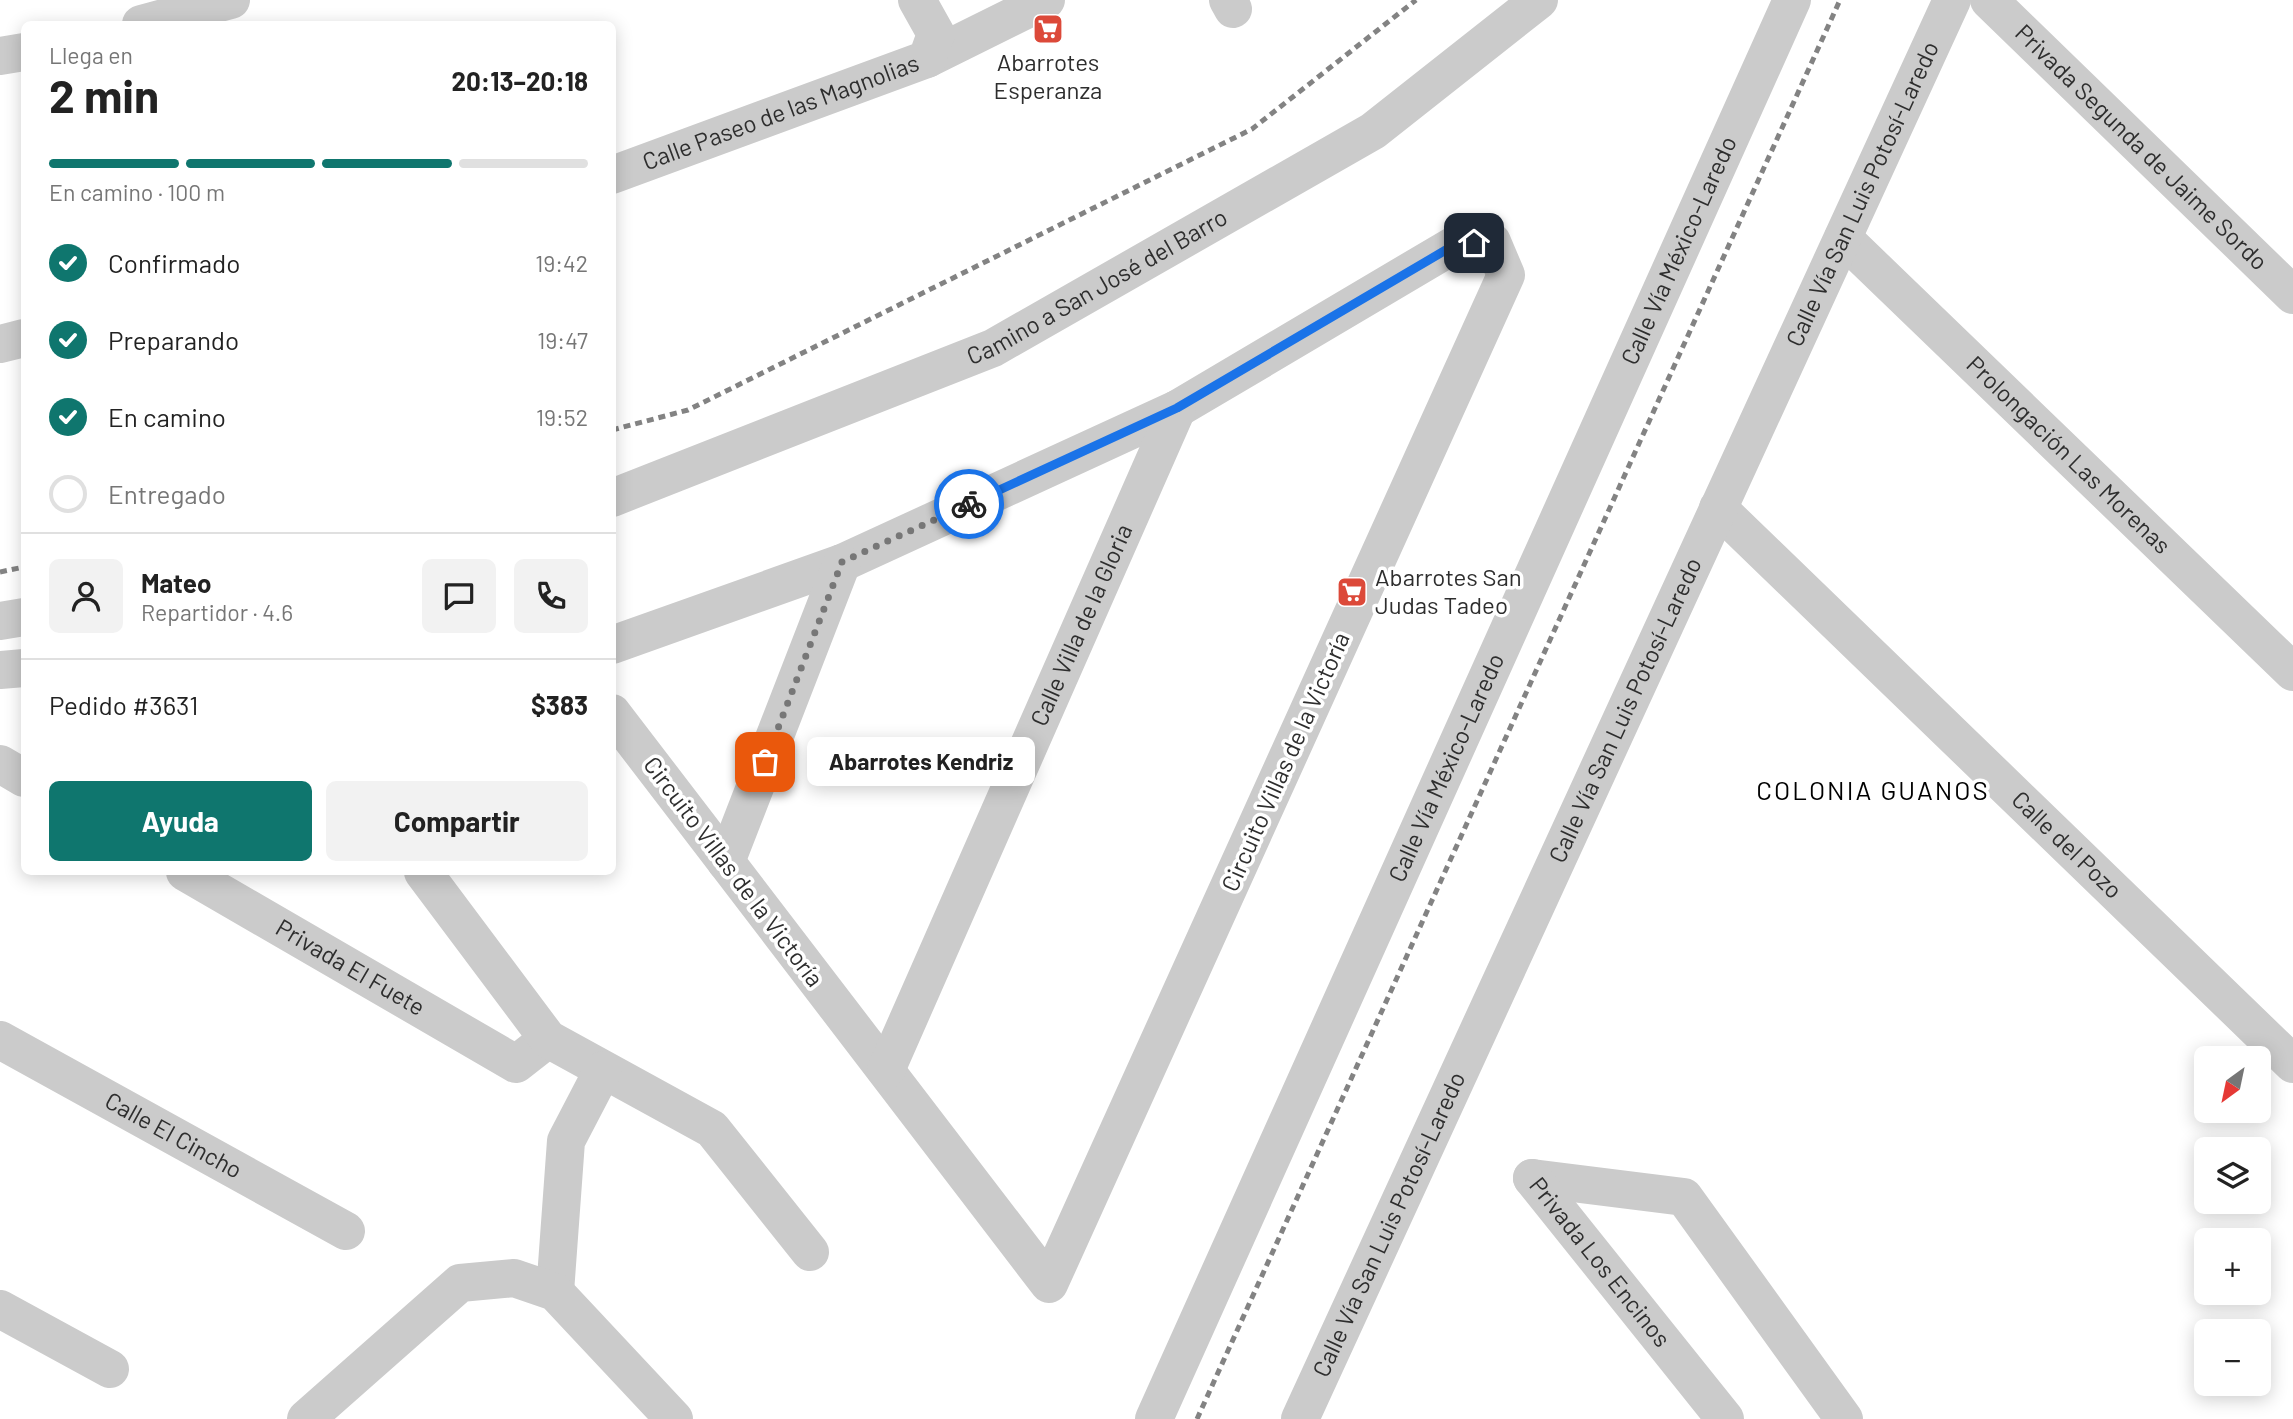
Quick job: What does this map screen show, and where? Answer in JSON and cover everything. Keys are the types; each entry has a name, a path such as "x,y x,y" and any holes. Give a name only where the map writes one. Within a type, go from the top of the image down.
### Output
{"street":[{"path":"152,21 231,0"},
{"name":"Calle Paseo de las Magnolias","path":"616,173 928,59 936,34 917,0"},
{"path":"928,59 1046,0"},
{"name":"Camino a San José del Barro","path":"616,496 993,348 1373,131 1539,0"},
{"name":"Calle Vía México-Laredo","path":"1154,1419 1792,0"},
{"name":"Calle Vía San Luis Potosí-Laredo","path":"1300,1419 1952,0"},
{"name":"Privada Segunda de Jaime Sordo","path":"1989,0 2293,295"},
{"path":"0,56 21,52"},
{"name":"Prolongación Las Morenas","path":"1843,238 2293,672"},
{"name":"Circuito Villas de la Victoría","path":"616,644 842,562 1177,408 1456,244 1492,242 1506,275 1049,1284 616,718"},
{"path":"0,344 21,339"},
{"name":"Calle Villa de la Gloria","path":"886,1070 1177,408"},
{"name":"Calle del Pozo","path":"1718,508 2293,1064"},
{"path":"726,862 842,562"},
{"path":"0,621 21,618"},
{"path":"0,670 21,668"},
{"path":"0,764 21,776"},
{"name":"Privada El Fuete","path":"190,875 516,1064 548,1039"},
{"path":"425,875 548,1039 712,1129 810,1252"},
{"name":"Calle El Cincho","path":"0,1040 346,1231"},
{"path":"555,1292 566,1142 603,1070"},
{"name":"Privada Los Encinos","path":"1725,1419 1532,1178 1685,1197 1844,1419"},
{"path":"306,1419 460,1283 514,1278 555,1292 674,1419"},
{"path":"0,1309 110,1369"}],"railway":[{"path":"616,429 688,410 1252,129 1416,0"},
{"path":"1197,1419 1840,0"},
{"path":"0,572 21,568"}],"way so far":[{"path":"765,762 842,562 969,504"}],"place":[{"name":"Abarrotes Esperanza","path":"1048,29"},
{"name":"Abarrotes San Judas Tadeo","path":"1352,592"},
{"name":"Abarrotes Kendriz","path":"765,762"}],"district":[{"name":"COLONIA GUANOS","path":"1873,791"}],"route":[{"path":"969,504 1177,408 1456,244 1474,243"}]}
